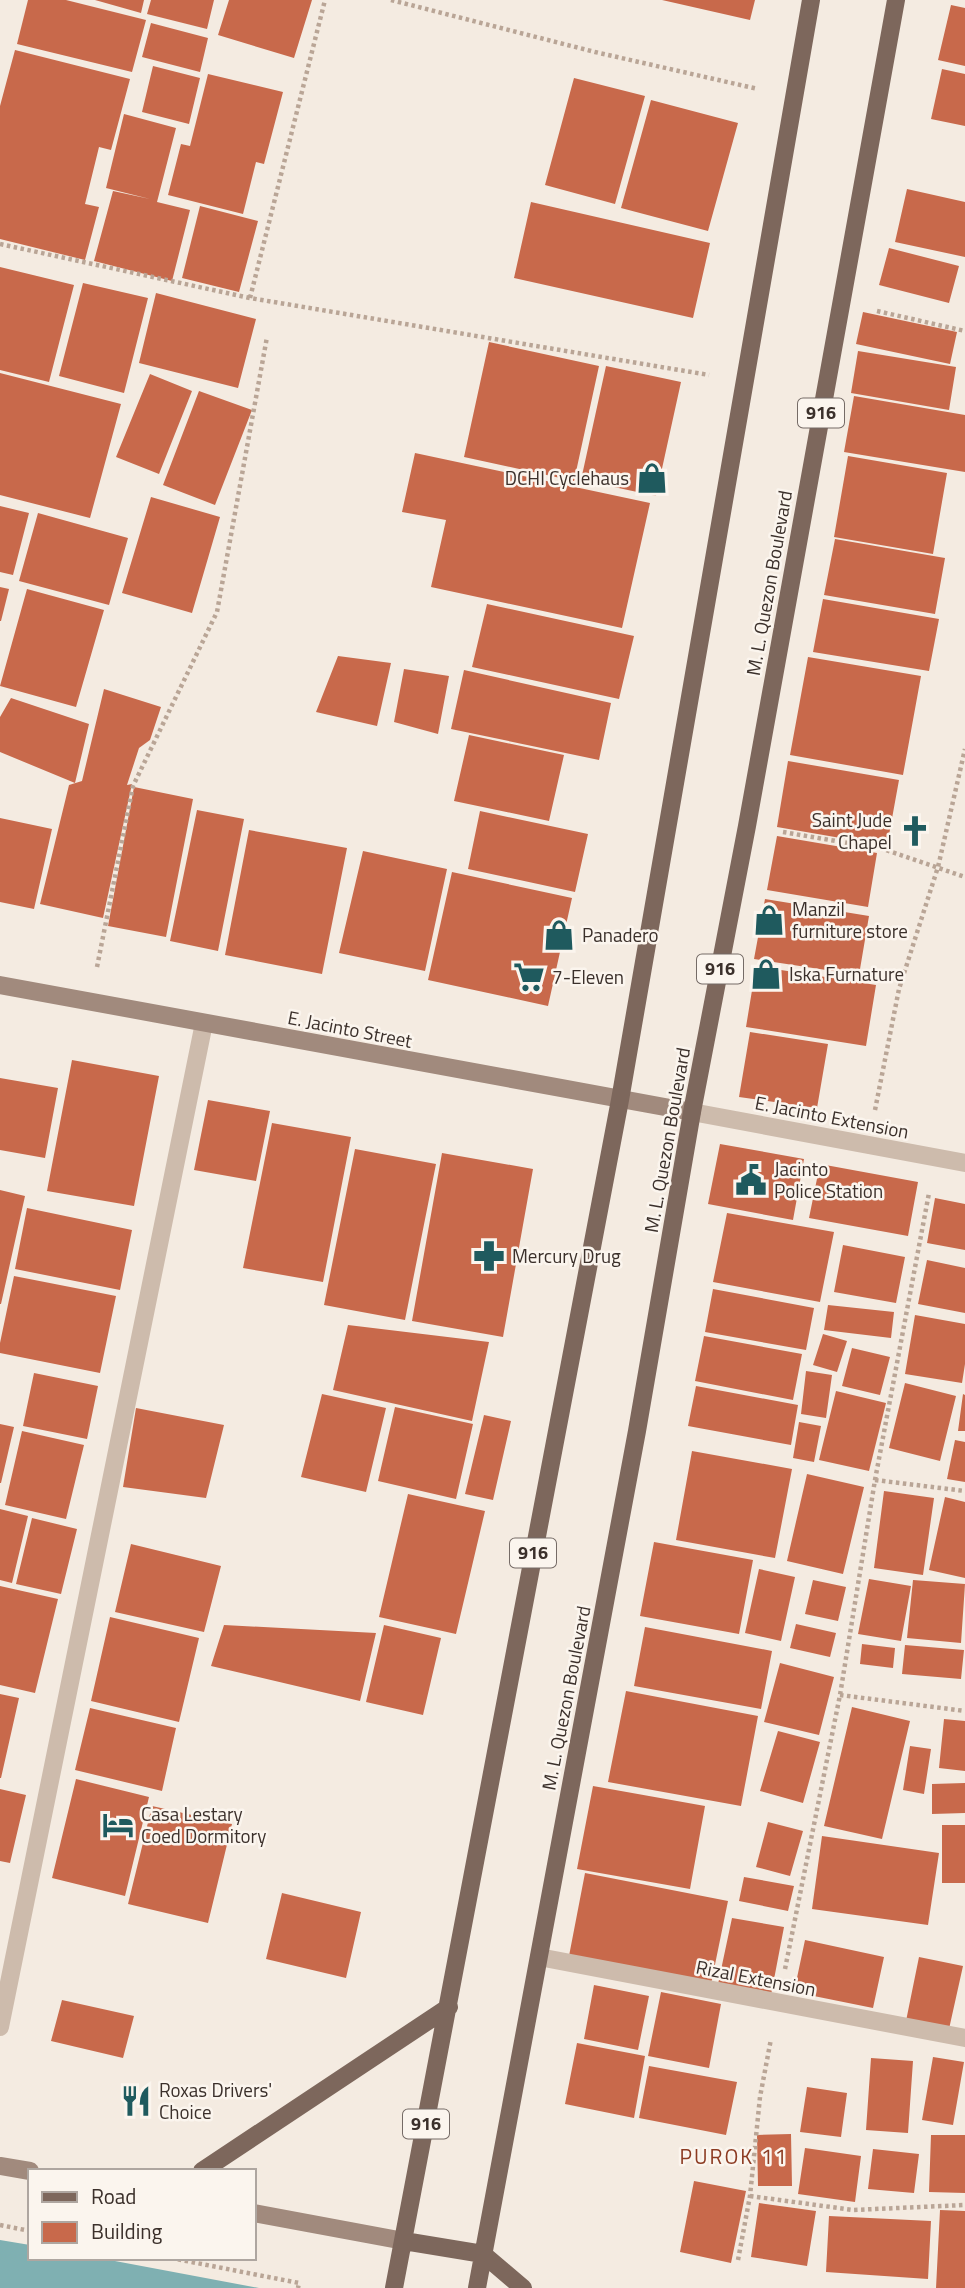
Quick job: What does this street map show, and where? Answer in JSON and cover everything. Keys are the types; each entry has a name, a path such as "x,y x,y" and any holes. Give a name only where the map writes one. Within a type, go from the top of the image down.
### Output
{"main road":[{"name":"916","path":"394,2288 620,1100 811,0"},
{"name":"M. L. Quezon Boulevard","path":"477,2288 637,1431 692,1112 747,826 896,0"},
{"path":"205,2169 449,2007"},
{"path":"404,2241 484,2254 523,2288"}],"street":[{"name":"E. Jacinto Street","path":"0,985 692,1112"},
{"path":"0,2027 204,1023"},
{"name":"E. Jacinto Extension","path":"692,1112 965,1163"},
{"name":"Rizal Extension","path":"539,1958 965,2038"},
{"path":"0,2166 28,2171"},
{"path":"256,2213 404,2241"}],"path":[{"path":"250,298 325,0"},
{"path":"391,0 595,52 794,97"},
{"path":"0,244 250,298 745,381"},
{"path":"841,303 965,331"},
{"path":"90,1002 133,786 217,612 267,337"},
{"path":"868,1146 899,989 938,867 965,749"},
{"path":"747,826 883,849 965,877"},
{"path":"738,2260 750,2196 760,2098 840,1695 875,1480 936,1158"},
{"path":"875,1480 965,1491"},
{"path":"840,1695 965,1711"},
{"path":"750,2196 853,2210 965,2205"},
{"path":"0,2225 28,2231"},
{"path":"181,2260 299,2283 298,2288"}],"water":[{"path":"0,2240 28,2245 28,2260 110,2260 259,2288 0,2288"}],"building":[{"path":"28,0 66,0 146,20 132,72 17,44"},
{"path":"95,0 144,0 141,13"},
{"path":"151,0 214,0 207,29 147,14"},
{"path":"229,0 312,0 294,58 218,35"},
{"path":"662,0 755,0 750,20"},
{"path":"951,5 965,8 965,66 938,60"},
{"path":"151,23 208,38 200,72 142,57"},
{"path":"15,50 130,79 111,150 99,147 85,204 99,207 85,260 0,239 0,106"},
{"path":"153,66 200,78 189,124 142,112"},
{"path":"942,69 965,74 965,126 931,119"},
{"path":"208,74 283,92 264,164 256,162 243,214 168,195 181,144 190,146"},
{"path":"574,78 645,96 615,204 545,185"},
{"path":"651,100 738,123 708,231 621,208"},
{"path":"124,114 176,128 157,202 190,210 172,281 94,261 113,191 150,199 106,188"},
{"path":"907,189 965,202 965,257 895,242"},
{"path":"531,202 710,243 693,318 514,278"},
{"path":"200,206 258,221 239,292 182,278"},
{"path":"889,248 959,266 949,303 879,285"},
{"path":"0,267 74,285 49,382 0,370"},
{"path":"83,283 148,298 124,393 59,376"},
{"path":"156,293 256,319 238,388 139,363"},
{"path":"863,312 957,332 950,364 856,344"},
{"path":"489,342 599,366 574,481 464,457"},
{"path":"858,351 956,367 949,410 851,393"},
{"path":"606,366 681,382 656,496 581,480"},
{"path":"0,373 121,404 90,518 0,495"},
{"path":"150,374 192,391 159,474 116,457"},
{"path":"199,391 252,410 215,505 163,485"},
{"path":"854,396 965,415 965,472 844,452"},
{"path":"415,453 650,503 622,628 431,587 446,520 402,512"},
{"path":"848,456 947,473 933,554 834,537"},
{"path":"151,497 220,517 192,613 122,593"},
{"path":"0,506 29,513 13,575 0,572"},
{"path":"38,513 128,538 109,605 19,581"},
{"path":"835,539 945,558 935,614 824,595"},
{"path":"0,587 9,589 1,621 0,621"},
{"path":"27,589 104,610 76,707 0,686"},
{"path":"823,599 939,619 929,671 813,652"},
{"path":"487,604 634,636 619,699 472,667"},
{"path":"338,656 391,663 377,726 316,712"},
{"path":"808,657 921,676 903,775 790,755"},
{"path":"404,669 449,676 438,734 394,722"},
{"path":"464,670 611,703 599,760 451,729"},
{"path":"104,689 161,707 150,740 139,748 127,785 132,784 103,918 40,904 69,785 82,781"},
{"path":"11,698 89,724 75,783 0,752 0,717"},
{"path":"469,735 564,755 549,821 454,801"},
{"path":"788,761 899,780 887,846 777,827"},
{"path":"134,787 193,799 166,937 108,926"},
{"path":"197,810 244,819 218,951 170,941"},
{"path":"480,811 588,834 575,892 468,869"},
{"path":"0,818 52,829 34,909 0,902"},
{"path":"249,830 347,848 322,974 225,955"},
{"path":"777,836 877,853 868,907 767,890"},
{"path":"363,851 447,869 425,971 339,953"},
{"path":"452,872 572,898 548,1006 428,980"},
{"path":"765,899 869,916 859,975 754,959"},
{"path":"756,966 876,985 866,1046 746,1027"},
{"path":"750,1032 828,1044 817,1108 739,1097"},
{"path":"72,1060 159,1076 134,1206 47,1191"},
{"path":"0,1078 58,1088 45,1158 0,1150"},
{"path":"208,1100 270,1111 256,1181 194,1170"},
{"path":"272,1123 351,1137 323,1282 243,1268"},
{"path":"720,1144 804,1159 793,1220 708,1204"},
{"path":"355,1149 436,1164 405,1320 324,1305"},
{"path":"442,1153 533,1169 503,1337 412,1321"},
{"path":"820,1164 918,1182 908,1236 809,1218"},
{"path":"0,1190 25,1196 1,1304 0,1304"},
{"path":"935,1198 965,1204 965,1250 927,1243"},
{"path":"27,1208 132,1230 120,1290 15,1269"},
{"path":"727,1213 834,1232 820,1302 713,1282"},
{"path":"843,1245 905,1257 896,1303 834,1292"},
{"path":"927,1260 965,1268 965,1313 918,1304"},
{"path":"14,1276 116,1296 100,1373 0,1353"},
{"path":"713,1289 814,1308 806,1350 705,1332"},
{"path":"828,1305 894,1312 891,1338 824,1330"},
{"path":"915,1315 965,1324 962,1383 905,1374"},
{"path":"348,1325 489,1342 472,1421 333,1390"},
{"path":"823,1334 847,1341 837,1372 813,1365"},
{"path":"704,1336 802,1354 793,1400 695,1381"},
{"path":"852,1348 890,1357 880,1395 842,1386"},
{"path":"806,1371 832,1375 826,1418 801,1414"},
{"path":"34,1373 98,1386 87,1439 23,1426"},
{"path":"905,1383 956,1396 940,1461 889,1448"},
{"path":"696,1386 798,1405 791,1445 688,1426"},
{"path":"836,1391 886,1403 869,1471 819,1460"},
{"path":"322,1394 386,1408 366,1492 301,1477"},
{"path":"963,1394 965,1431 958,1431"},
{"path":"395,1407 473,1424 456,1499 378,1481"},
{"path":"136,1408 224,1425 206,1498 123,1487"},
{"path":"484,1415 511,1421 493,1500 465,1494"},
{"path":"799,1422 821,1426 814,1462 793,1458"},
{"path":"0,1424 14,1427 1,1483 0,1483"},
{"path":"22,1431 84,1445 66,1519 5,1505"},
{"path":"955,1440 965,1442 965,1482 947,1479"},
{"path":"692,1451 792,1469 775,1558 676,1540"},
{"path":"807,1474 864,1487 843,1574 787,1561"},
{"path":"884,1491 934,1498 923,1575 874,1568"},
{"path":"408,1494 485,1511 456,1634 379,1617"},
{"path":"945,1497 965,1502 965,1578 929,1570"},
{"path":"0,1509 28,1516 12,1583 0,1580"},
{"path":"32,1518 77,1529 61,1594 16,1584"},
{"path":"654,1542 753,1560 739,1634 640,1616"},
{"path":"131,1544 221,1566 204,1632 115,1612"},
{"path":"759,1569 795,1577 781,1641 745,1633"},
{"path":"869,1579 911,1586 901,1641 858,1634"},
{"path":"813,1580 846,1587 838,1621 805,1614"},
{"path":"913,1580 965,1584 961,1643 907,1638"},
{"path":"0,1586 58,1599 35,1693 0,1685"},
{"path":"110,1617 199,1638 179,1722 91,1701"},
{"path":"796,1624 836,1633 830,1657 790,1648"},
{"path":"224,1625 376,1633 360,1701 211,1666"},
{"path":"384,1625 441,1638 423,1715 366,1702"},
{"path":"645,1627 772,1651 761,1709 634,1686"},
{"path":"862,1644 895,1648 893,1668 860,1664"},
{"path":"905,1645 964,1650 961,1679 902,1674"},
{"path":"780,1663 834,1677 819,1735 764,1722"},
{"path":"626,1691 758,1716 741,1806 608,1782"},
{"path":"0,1694 19,1698 1,1778 0,1778"},
{"path":"852,1707 910,1721 882,1839 824,1826"},
{"path":"90,1708 176,1728 162,1791 75,1770"},
{"path":"944,1719 965,1721 965,1771 939,1768"},
{"path":"778,1731 820,1742 803,1803 760,1791"},
{"path":"910,1746 931,1749 924,1794 903,1790"},
{"path":"76,1779 149,1797 125,1896 52,1878"},
{"path":"965,1783 965,1813 932,1814 932,1784"},
{"path":"593,1786 705,1806 690,1889 577,1869"},
{"path":"0,1789 26,1795 10,1863 0,1861"},
{"path":"152,1806 232,1824 208,1923 128,1904"},
{"path":"768,1822 803,1831 790,1876 756,1867"},
{"path":"942,1825 965,1825 965,1883 942,1883"},
{"path":"822,1836 939,1853 928,1925 812,1909"},
{"path":"585,1873 728,1901 711,1984 569,1956"},
{"path":"744,1877 794,1886 788,1911 739,1901"},
{"path":"282,1893 361,1912 346,1978 266,1959"},
{"path":"732,1918 784,1927 771,1995 718,1984"},
{"path":"805,1940 884,1957 873,2008 794,1992"},
{"path":"919,1957 963,1966 949,2029 906,2021"},
{"path":"594,1985 649,1996 638,2050 584,2039"},
{"path":"661,1992 721,2004 709,2068 648,2056"},
{"path":"62,2000 134,2016 123,2058 51,2041"},
{"path":"577,2043 645,2056 634,2118 565,2104"},
{"path":"933,2057 964,2062 953,2125 922,2120"},
{"path":"871,2058 913,2061 908,2133 866,2130"},
{"path":"649,2066 737,2082 726,2135 639,2118"},
{"path":"807,2087 847,2093 841,2137 800,2132"},
{"path":"791,2134 792,2186 758,2186 757,2135"},
{"path":"931,2135 965,2135 965,2193 929,2192"},
{"path":"805,2148 861,2156 855,2202 798,2194"},
{"path":"873,2149 919,2154 914,2193 868,2189"},
{"path":"694,2181 746,2191 731,2263 680,2252"},
{"path":"759,2203 816,2211 807,2266 751,2257"},
{"path":"940,2210 965,2211 965,2288 936,2288"},
{"path":"829,2216 931,2221 928,2279 826,2272"}],"place":[{"name":"DCHI Cyclehaus","path":"652,478"},
{"name":"Saint Jude Chapel","path":"915,831"},
{"name":"Manzil furniture store","path":"769,920"},
{"name":"Panadero","path":"559,935"},
{"name":"Iska Furnature","path":"766,974"},
{"name":"7-Eleven","path":"529,977"},
{"name":"Jacinto Police Station","path":"751,1180"},
{"name":"Mercury Drug","path":"489,1256"},
{"name":"Casa Lestary Coed Dormitory","path":"118,1825"},
{"name":"Roxas Drivers' Choice","path":"136,2101"}],"district":[{"name":"PUROK 11","path":"734,2157"}]}
